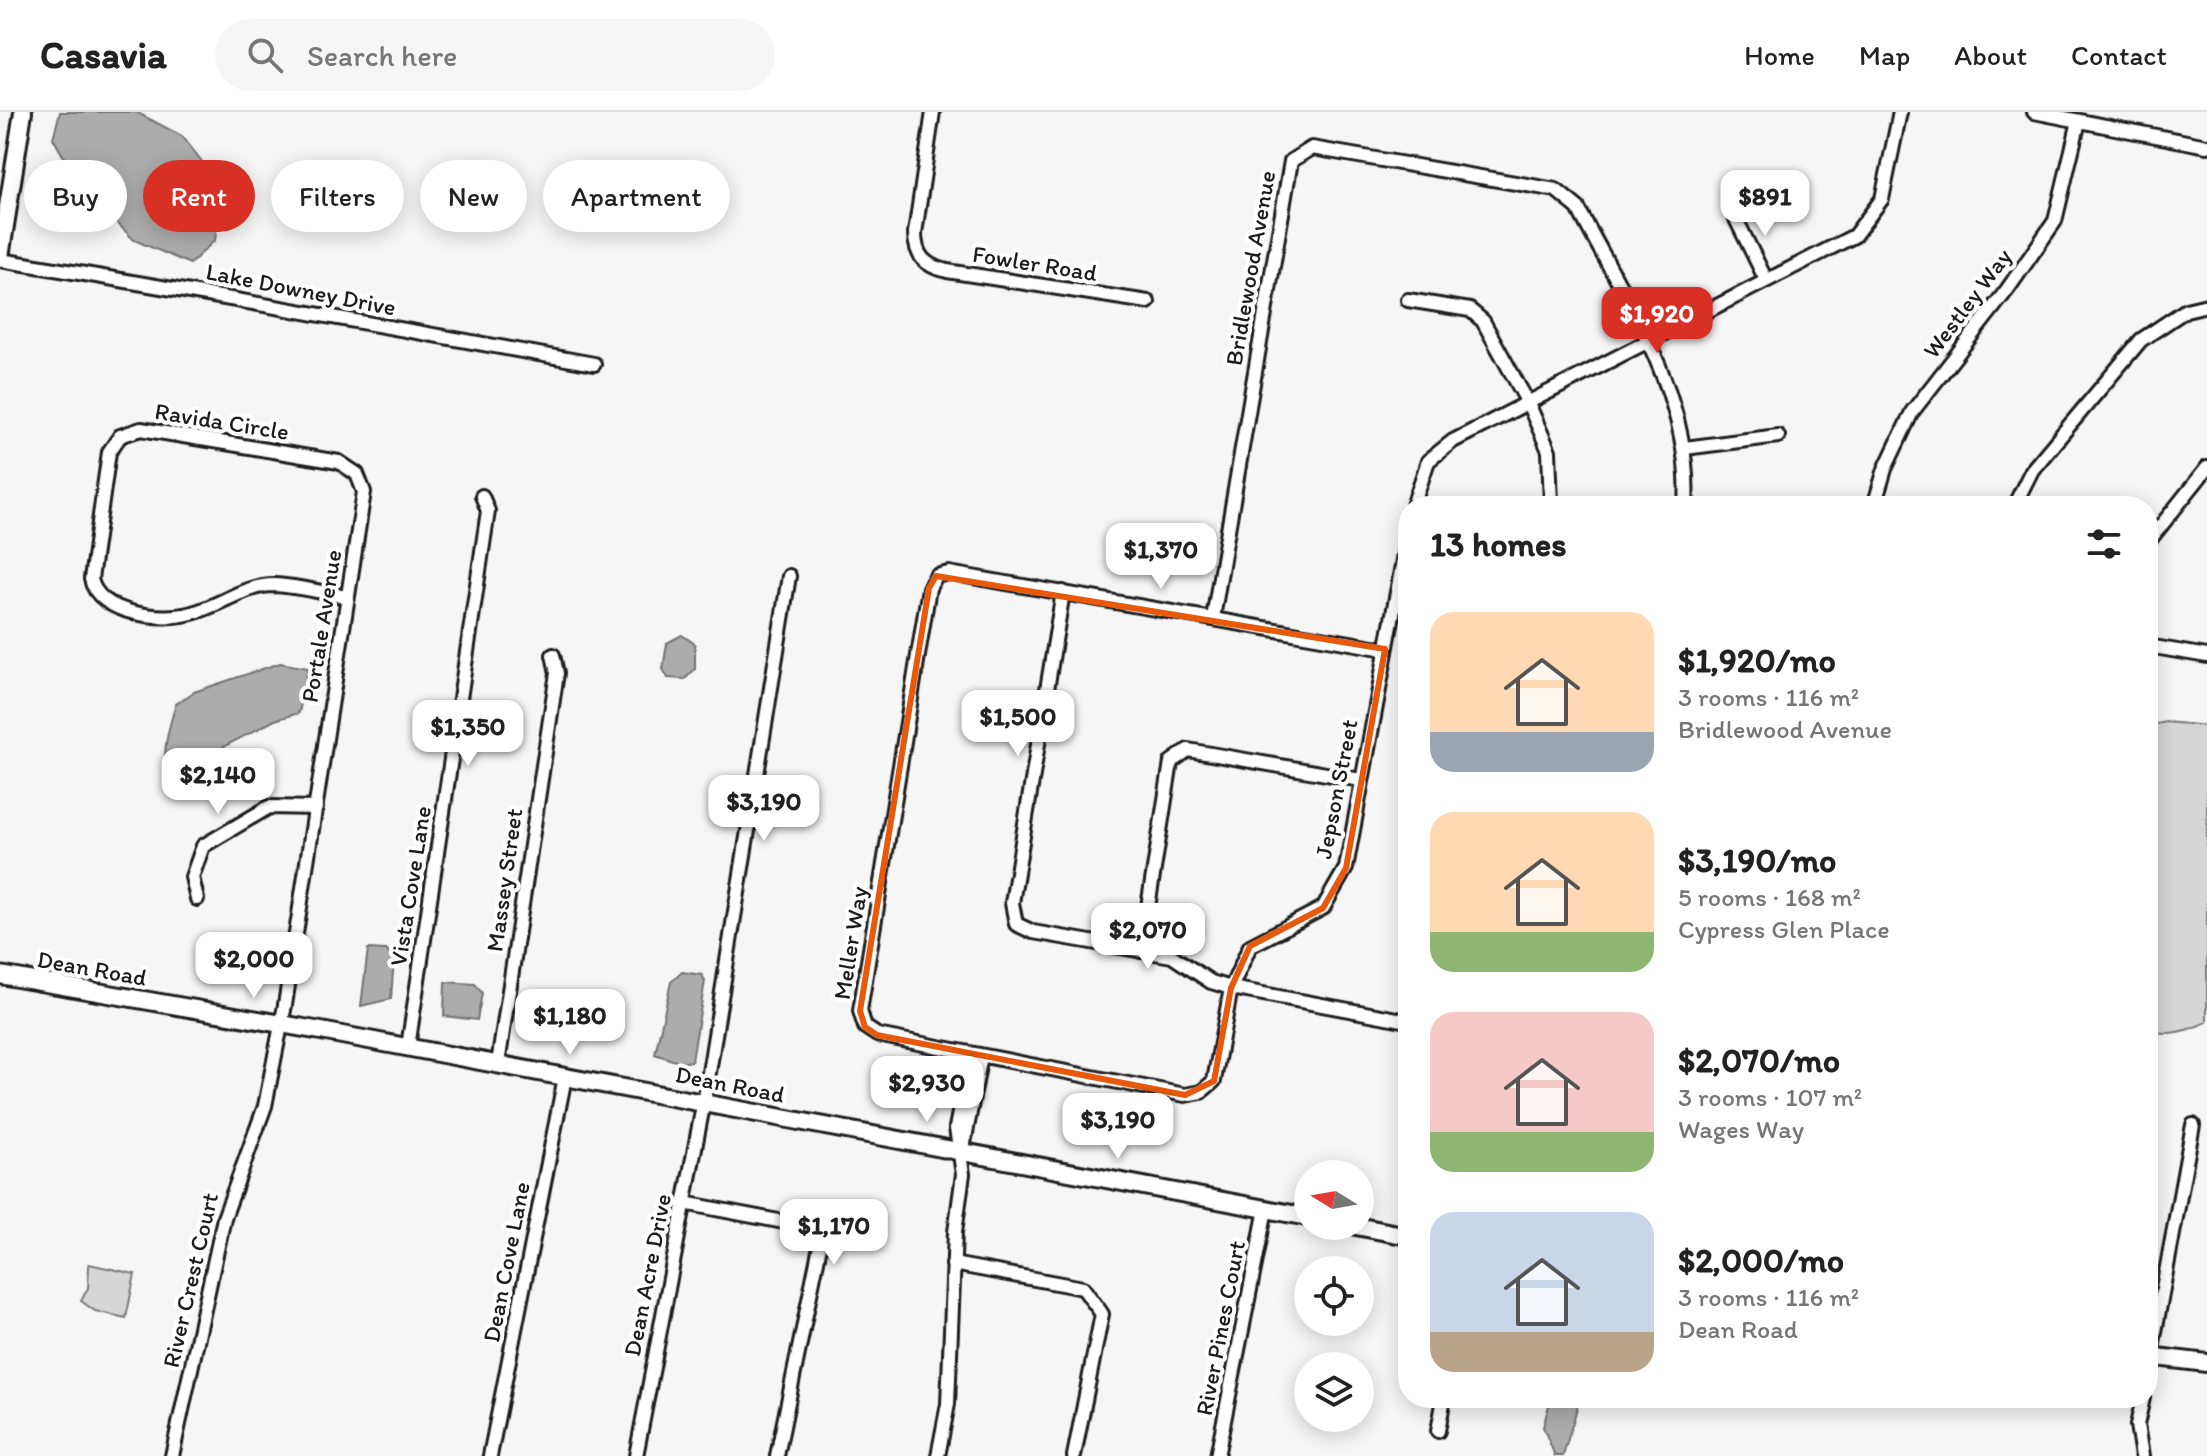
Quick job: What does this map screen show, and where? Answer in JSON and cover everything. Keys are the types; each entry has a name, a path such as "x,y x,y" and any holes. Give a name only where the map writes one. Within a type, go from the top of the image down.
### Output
{"main road":[{"path":"0,258 23,112"},
{"name":"Dean Road","path":"0,975 408,1047 1294,1214"},
{"path":"1374,1229 1398,1234"},
{"path":"2158,1360 2207,1363"}],"street":[{"name":"Fowler Road","path":"933,112 915,233 920,258 935,268 947,271 1148,302"},
{"path":"1416,496 1428,461 1453,441 1854,236 1882,199 1900,112"},
{"path":"2034,112 2207,146"},
{"name":"Westley Way","path":"1877,496 1885,469 1912,412 2007,290 2055,221 2079,121"},
{"name":"Bridlewood Avenue","path":"1213,618 1291,161 1302,151 1312,148 1556,190 1578,208 1647,340 1673,399 1685,448 1686,496"},
{"path":"1733,213 1766,280"},
{"name":"Lake Downey Drive","path":"0,258 165,285 297,312 594,364"},
{"path":"1408,300 1470,310 1483,321 1528,403 1549,451 1551,496"},
{"path":"2019,496 2032,470 2141,340 2186,310 2207,305"},
{"name":"Ravida Circle","path":"347,597 272,585 245,590 191,614 164,616 107,604 93,592 91,579 109,452 120,436 141,429 339,462 357,474"},
{"path":"1685,448 1778,436"},
{"path":"2158,529 2207,468"},
{"name":"Portale Avenue","path":"281,1024 364,492 357,474"},
{"name":"Vista Cove Lane","path":"408,1047 488,511 482,496"},
{"name":"Meller Way","path":"1063,592 949,573 936,576 929,588 860,1011 865,1027 877,1035 1185,1095 1201,1092"},
{"name":"Dean Acre Drive","path":"636,1456 703,1103 789,576"},
{"name":"Jepson Street","path":"1201,1092 1214,1081 1231,988 1250,946 1323,908 1346,868 1398,583"},
{"path":"1385,649 1063,592 1012,903 1016,924 1033,932 1172,956 1211,982 1231,988 1398,1019"},
{"path":"2158,648 2207,656"},
{"name":"Massey Street","path":"498,1064 557,673 553,655"},
{"path":"1141,951 1171,762 1179,753 1188,750 1361,780"},
{"path":"197,899 192,877 203,846 269,807 316,808"},
{"name":"River Crest Court","path":"172,1456 224,1218 262,1117 281,1024"},
{"path":"938,1456 948,1404 953,1264 962,1151 956,1128 976,1055"},
{"name":"Dean Cove Lane","path":"490,1456 565,1077"},
{"path":"2158,1312 2193,1125"},
{"path":"684,1203 805,1226 816,1234 820,1246 777,1456"},
{"name":"River Pines Court","path":"1217,1456 1266,1209"},
{"path":"953,1264 1083,1288 1102,1314 1074,1456"},
{"path":"1438,1431 1442,1408"},
{"path":"2141,1408 2137,1425 2142,1456"}],"highlighted area":[{"path":"936,576 1385,649 1346,868 1323,908 1250,946 1231,988 1214,1081 1185,1095 877,1035 865,1027 860,1011 929,588"}],"shaded area":[{"path":"60,112 136,112 182,136 201,160 143,160 143,232 216,232 215,240 190,264 134,240 126,232 127,160 66,160 53,138"},
{"path":"682,635 695,644 695,669 685,679 668,678 663,669 667,643"},
{"path":"280,663 308,668 299,713 275,720 200,759 176,776 169,776 165,751 176,704 194,692"},
{"path":"2158,724 2207,726 2207,1022 2171,1033 2158,1032"},
{"path":"368,949 386,950 394,958 391,999 361,1006"},
{"path":"682,972 702,975 705,981 692,1061 681,1063 655,1054 671,982"},
{"path":"445,982 475,984 482,993 477,1020 444,1016"},
{"path":"89,1264 135,1274 126,1318 95,1311 81,1301 88,1288"},
{"path":"1548,1408 1577,1408 1563,1456 1555,1456 1543,1427"}]}
